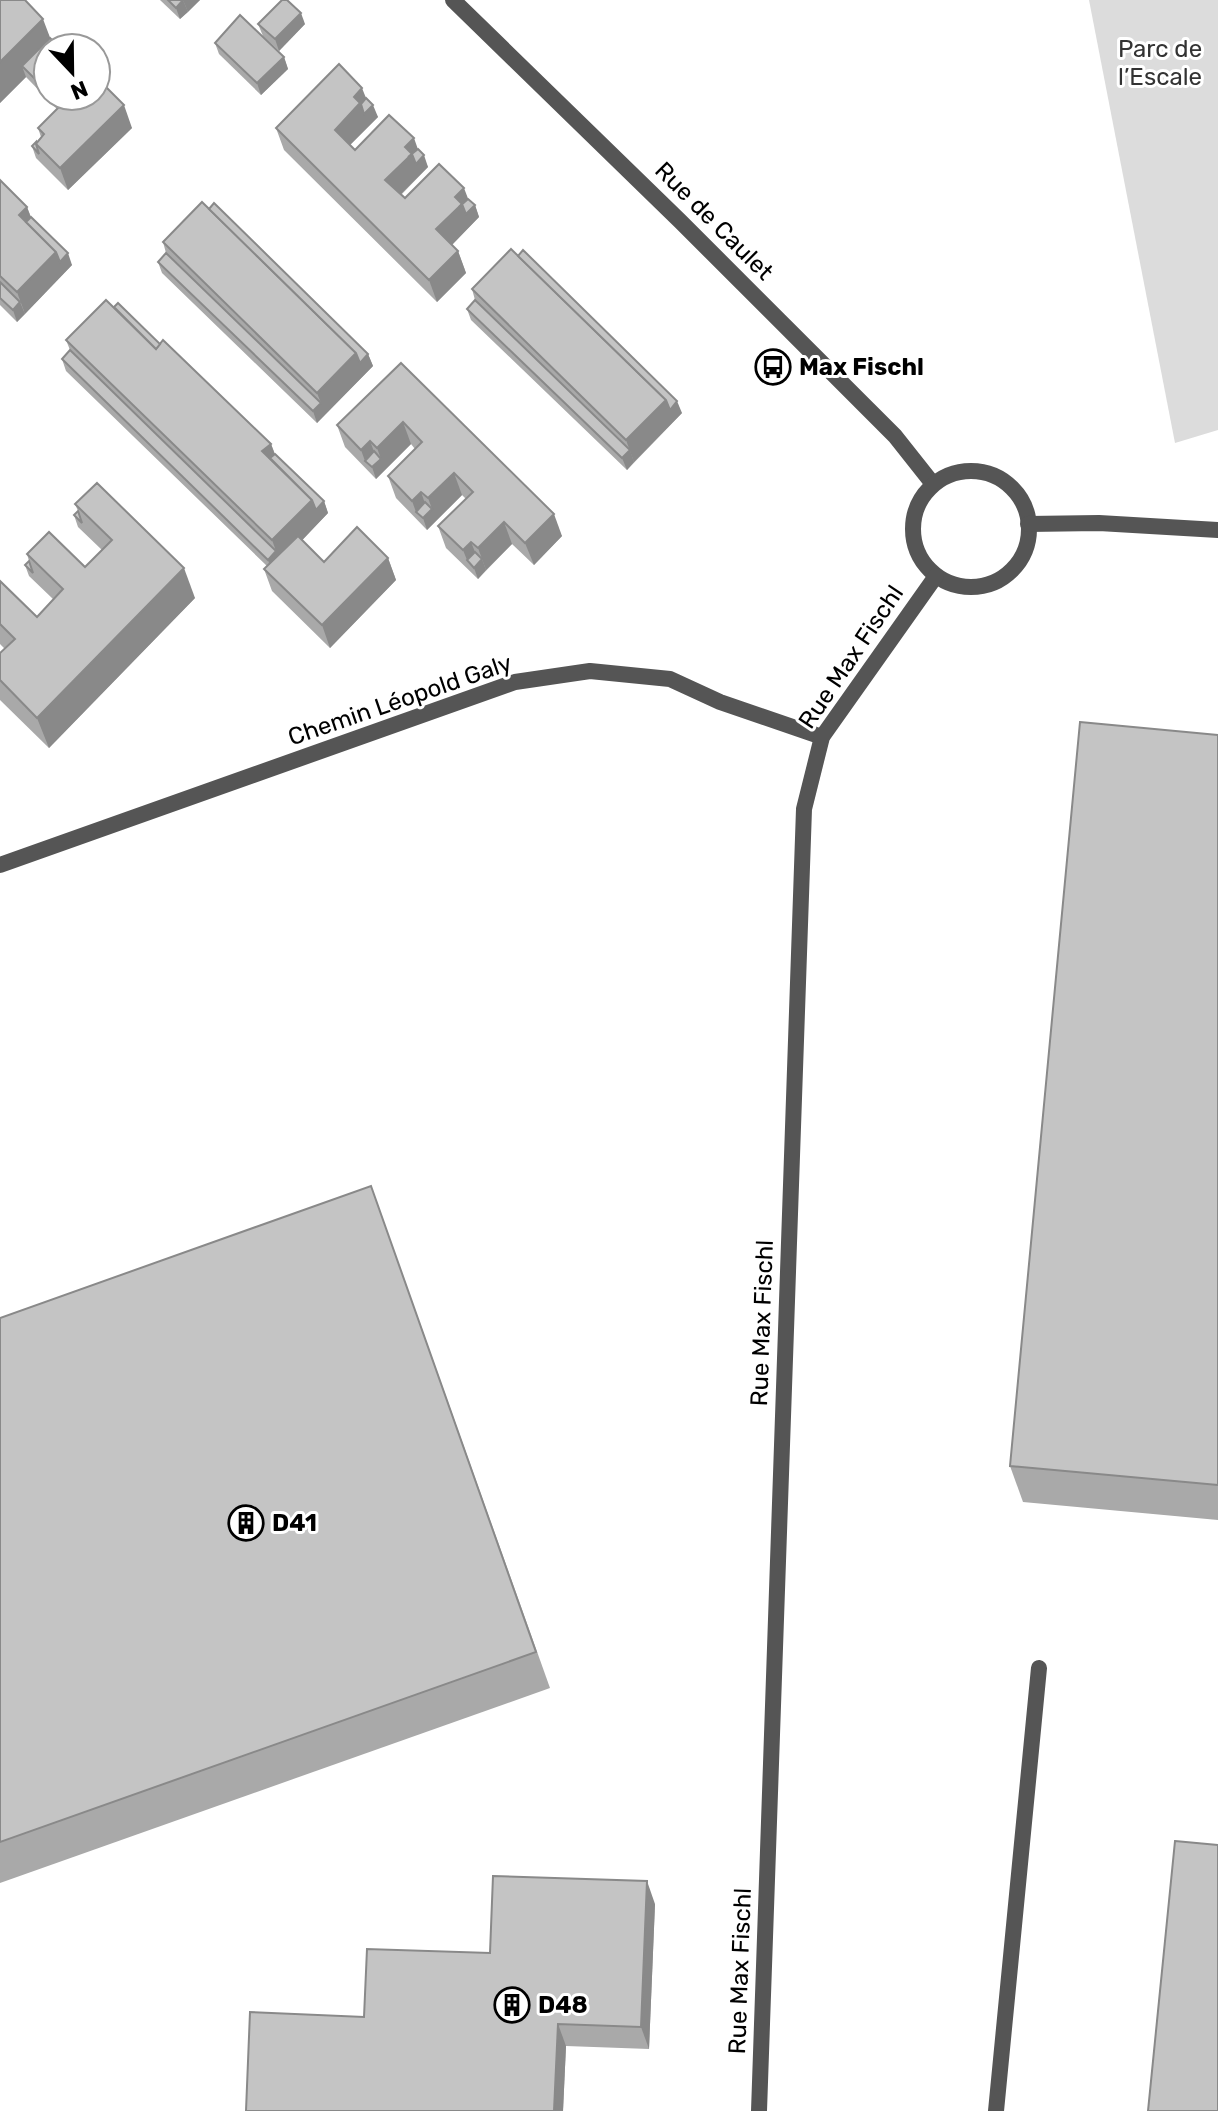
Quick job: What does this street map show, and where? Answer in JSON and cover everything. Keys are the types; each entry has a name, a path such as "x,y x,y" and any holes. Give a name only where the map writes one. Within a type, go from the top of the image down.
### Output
{"street":[{"name":"Rue de Caulet","path":"453,0 691,231 885,426 933,484"},
{"path":"966,471 993,476 1015,492 1025,507 1028,524 1027,547 1016,566 999,580 977,587 956,585 936,576 921,561 913,541 913,520 920,500 933,484 949,474 966,471"},
{"path":"1028,524 1099,523 1218,530"},
{"name":"Rue Max Fischl","path":"759,2111 804,809 822,737 936,576"},
{"name":"Chemin Léopold Galy","path":"0,865 515,682 590,671 670,679 720,702 822,737"},
{"path":"996,2111 1039,1668"}],"green space":[{"name":"Parc de l’Escale","path":"1089,0 1218,0 1218,430 1175,443"}],"building":[{"path":"0,0 25,0 43,19 0,62"},
{"path":"168,0 183,0 176,8"},
{"path":"282,0 287,0 301,13 275,39 258,24"},
{"path":"240,15 284,57 257,83 215,43"},
{"path":"32,56 32,76 22,66"},
{"path":"339,64 362,88 354,97 360,103 335,130 355,150 389,115 414,138 405,147 412,154 385,180 405,198 439,164 464,188 455,197 462,204 436,229 458,251 429,280 276,128"},
{"path":"112,93 124,105 60,168 36,144 44,134 38,128 54,112 112,112"},
{"path":"366,98 373,105 364,114 361,104"},
{"path":"418,149 424,155 416,164 412,154 408,157"},
{"path":"0,180 27,207 19,215 56,252 17,292 0,276"},
{"path":"468,199 475,205 466,214 462,204"},
{"path":"202,202 356,353 317,393 163,242"},
{"path":"214,203 368,354 360,363 356,353 209,209"},
{"path":"31,217 68,253 60,262 56,252 26,222"},
{"path":"511,249 666,400 626,440 472,289"},
{"path":"523,250 677,401 670,410 666,400 518,256"},
{"path":"166,253 321,403 313,411 158,262"},
{"path":"0,282 20,302 13,310 0,298"},
{"path":"106,300 156,349 163,340 271,444 262,451 312,500 272,540 66,340"},
{"path":"475,300 630,450 622,458 467,309"},
{"path":"118,303 160,344 156,349 114,307"},
{"path":"70,350 276,551 268,560 62,359"},
{"path":"401,363 554,514 525,543 504,522 478,548 471,542 463,550 438,526 473,492 454,473 428,498 421,492 412,501 388,476 422,442 403,422 377,448 370,441 361,450 337,425"},
{"path":"374,451 381,459 372,467 365,461"},
{"path":"275,454 324,501 316,510 312,500 270,458"},
{"path":"97,483 184,568 37,718 0,680 0,653 15,639 0,624 0,581 37,617 63,589 27,554 49,532 85,567 112,540 75,504"},
{"path":"425,502 432,509 423,518 416,512"},
{"path":"357,527 388,558 322,625 264,569 298,536 324,562"},
{"path":"475,552 482,559 474,568 467,560"},
{"path":"1080,722 1218,735 1218,1485 1010,1466"},
{"name":"D41","path":"371,1186 536,1652 0,1842 0,1318"},
{"path":"1175,1841 1218,1845 1218,2111 1148,2111"},
{"name":"D48","path":"493,1876 647,1881 641,2027 558,2024 554,2111 246,2111 250,2012 364,2017 367,1949 490,1953"}],"place":[{"name":"Max Fischl","path":"773,367"},
{"name":"D41","path":"246,1523"},
{"name":"D48","path":"512,2005"}]}
